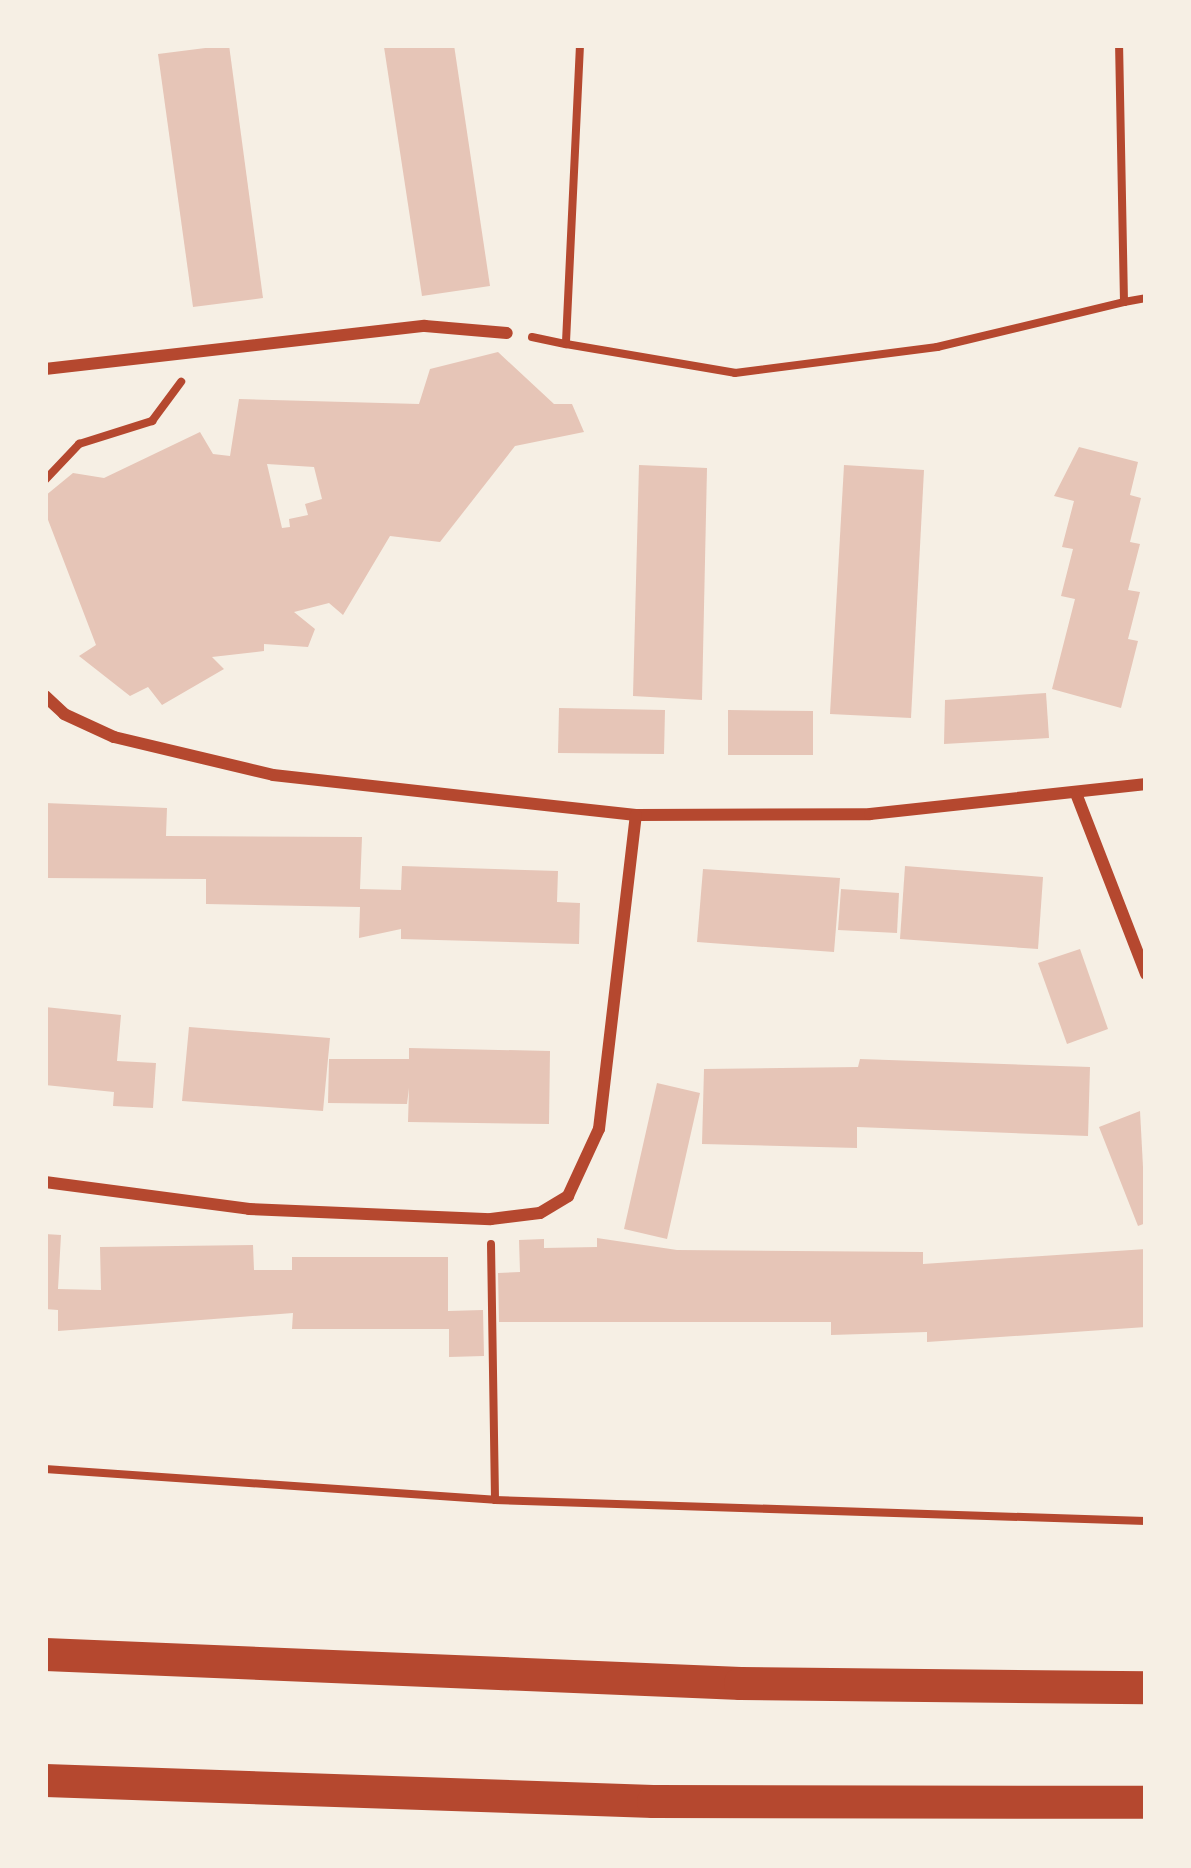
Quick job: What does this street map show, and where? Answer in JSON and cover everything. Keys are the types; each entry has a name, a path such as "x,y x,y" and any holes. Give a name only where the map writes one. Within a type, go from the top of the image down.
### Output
{"highway":[{"path":"45,1654 740,1683 1146,1687"},
{"path":"45,1780 652,1801 1146,1802"}],"street":[{"path":"45,369 425,326 507,333"},
{"path":"45,696 64,714 114,737 273,775 636,814 869,814 1077,796 1146,784"},
{"path":"1077,796 1146,974"},
{"path":"45,1182 249,1208 491,1219 540,1213 568,1196 593,1146 613,1051 636,814"}],"path":[{"path":"580,45 566,344 735,374 938,347 1146,298"},
{"path":"1119,45 1124,302"},
{"path":"45,480 80,445 152,421 204,352"},
{"path":"491,1219 494,1500"},
{"path":"45,1469 494,1500 1146,1521"}],"building":[{"path":"229,45 263,298 193,307 158,54"},
{"path":"454,45 490,286 422,296 384,47"},
{"path":"498,352 554,404 572,404 584,432 515,446 440,542 390,536 343,615 329,603 294,612 315,629 308,647 264,644 264,651 212,657 224,669 162,705 148,687 130,696 79,656 96,645 45,512 45,496 73,473 104,478 200,432 213,454 230,456 239,399 419,404 430,369","holes":["267,464 314,467 322,499 305,504 308,515 289,519 290,527 282,528"]},
{"path":"1079,447 1138,462 1130,495 1141,498 1130,542 1140,544 1128,590 1140,592 1128,639 1138,641 1121,708 1052,689 1075,599 1061,596 1073,549 1062,547 1074,501 1054,496"},
{"path":"639,465 707,468 702,700 633,696"},
{"path":"844,465 924,470 911,718 830,714"},
{"path":"1046,693 1049,738 944,744 945,700"},
{"path":"559,708 665,710 664,754 558,753"},
{"path":"728,710 813,711 813,755 728,755"},
{"path":"45,803 167,808 166,836 362,837 360,889 401,890 402,866 558,871 557,902 580,903 579,944 401,939 401,929 359,938 360,907 206,904 206,879 45,878"},
{"path":"905,866 1043,877 1038,949 900,939"},
{"path":"703,869 840,878 834,952 697,942"},
{"path":"841,889 899,893 897,933 838,930"},
{"path":"1080,949 1108,1029 1067,1044 1038,963"},
{"path":"45,1007 121,1015 117,1061 156,1063 153,1108 113,1106 114,1092 45,1085"},
{"path":"189,1027 330,1038 323,1111 182,1101"},
{"path":"409,1048 550,1051 549,1124 408,1122 409,1088 407,1104 328,1103 329,1059 409,1059"},
{"path":"860,1059 1090,1067 1088,1136 857,1127 857,1148 702,1144 704,1069 858,1067"},
{"path":"657,1083 700,1093 667,1239 624,1229"},
{"path":"1140,1111 1146,1223 1138,1226 1099,1127"},
{"path":"45,1234 61,1235 58,1289 101,1290 100,1247 253,1245 254,1270 292,1270 292,1257 448,1257 448,1311 483,1310 484,1356 449,1357 449,1329 292,1329 293,1313 58,1331 58,1310 45,1309"},
{"path":"597,1238 677,1250 923,1252 923,1264 1146,1249 1146,1327 927,1342 927,1332 831,1335 831,1322 499,1322 498,1273 520,1272 519,1240 544,1239 544,1248 597,1247"}]}
